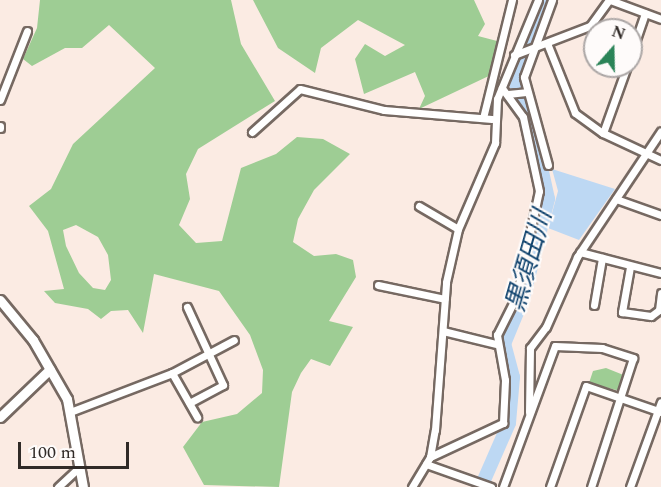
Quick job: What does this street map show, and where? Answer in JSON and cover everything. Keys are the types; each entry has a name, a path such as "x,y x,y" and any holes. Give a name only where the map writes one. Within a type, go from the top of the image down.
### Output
{"street":[{"path":"483,118 512,0"},
{"path":"412,487 430,457 445,300 458,229 495,143 492,119 502,88 538,0"},
{"path":"548,165 526,92 524,77 552,0"},
{"path":"517,54 596,22 610,0 661,19"},
{"path":"643,19 645,13"},
{"path":"0,100 27,32"},
{"path":"548,43 575,113 603,133 645,155 661,160"},
{"path":"603,133 623,78"},
{"path":"430,457 503,423 505,380 496,345 516,297 539,195 525,123 502,88"},
{"path":"252,132 300,89 384,110 492,119"},
{"path":"508,94 526,92"},
{"path":"529,413 530,348 580,252 661,131"},
{"path":"616,199 661,215"},
{"path":"419,206 458,229"},
{"path":"580,252 630,267 661,273"},
{"path":"594,305 602,258"},
{"path":"630,267 622,312 651,316 658,310 661,293"},
{"path":"378,285 445,300"},
{"path":"0,300 50,369 70,412 76,470 83,487"},
{"path":"187,307 223,385 189,403"},
{"path":"443,331 496,345"},
{"path":"70,412 172,373 234,340"},
{"path":"503,487 555,346 602,348 633,358 591,487"},
{"path":"0,417 50,369"},
{"path":"172,373 197,417"},
{"path":"550,487 586,386 659,412"},
{"path":"630,487 661,402"},
{"path":"426,464 491,487"},
{"path":"58,487 76,470"}],"green space":[{"path":"40,0 231,0 241,44 275,101 198,149 186,174 190,199 179,225 196,243 222,241 241,168 276,154 297,137 323,139 350,154 314,190 298,219 293,242 314,256 336,254 353,260 356,277 329,321 353,327 330,366 311,359 292,392 279,487 204,485 183,447 202,422 237,414 262,393 263,370 250,335 219,291 154,274 143,333 128,310 111,311 101,319 88,309 55,303 44,291 64,289 48,231 29,206 51,189 73,144 155,68 109,25 82,48 65,48 32,66 23,59 37,28","holes":["76,225 98,237 108,255 111,280 105,290 93,288 79,273 66,246 63,230"]},
{"path":"253,0 474,0 485,24 478,36 497,41 493,74 419,109 425,96 415,72 364,94 355,59 365,44 385,56 405,45 358,20 321,48 315,73 278,48"},
{"path":"606,368 626,376 620,391 589,383 593,371"}],"water":[{"path":"552,169 615,189 579,240 548,228 558,191"}],"waterway":[{"name":"黒須田川","path":"481,487 509,423 513,377 504,344 523,298 548,199 529,112 517,86 546,0"}]}
